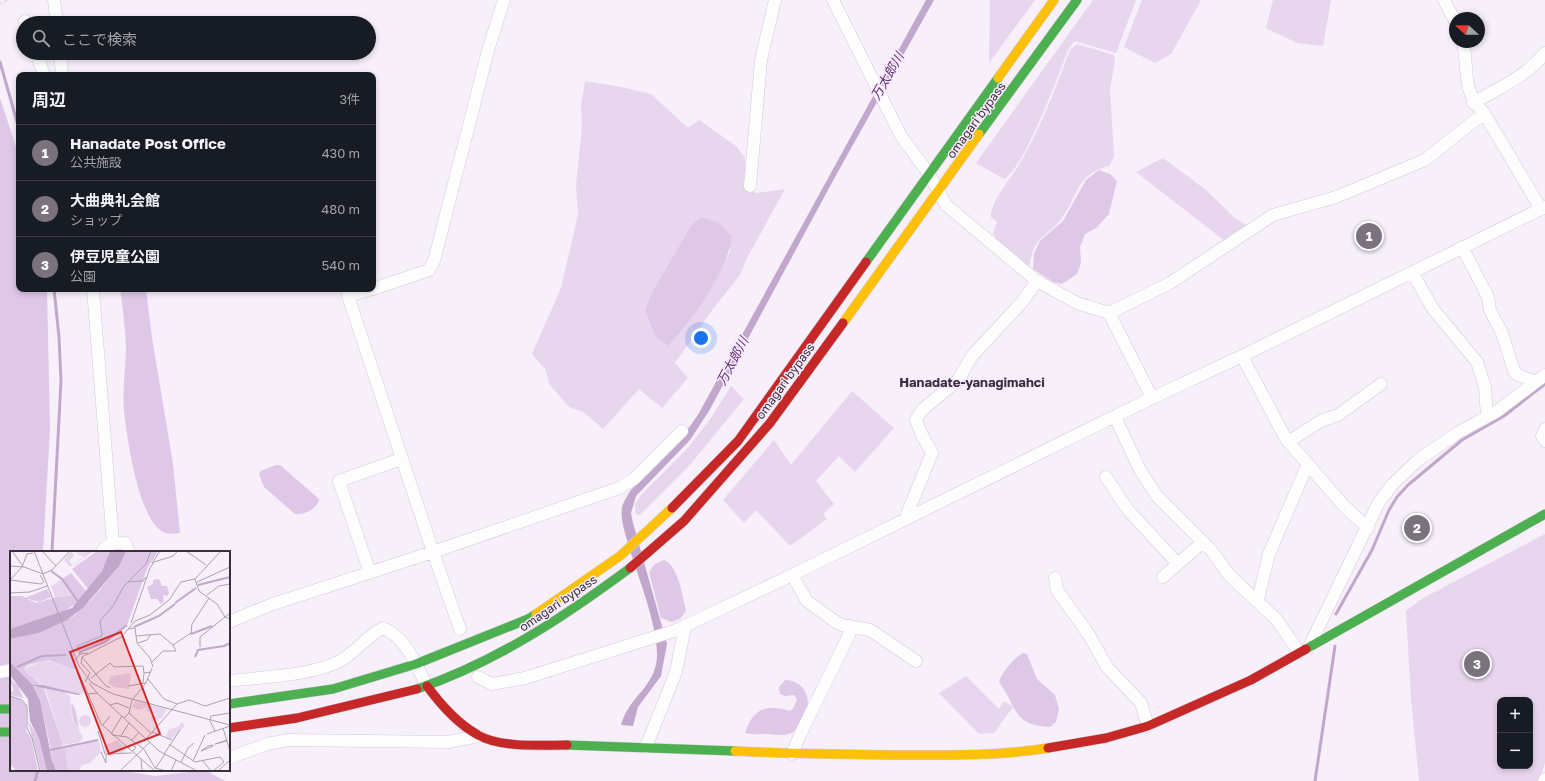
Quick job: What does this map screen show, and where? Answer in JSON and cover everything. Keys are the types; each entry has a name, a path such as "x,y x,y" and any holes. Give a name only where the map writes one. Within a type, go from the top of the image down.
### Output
{"main road":[{"name":"omagari bypass","path":"230,704 333,689 416,664 528,619 625,551 682,500 738,441 1054,0"},
{"name":"omagari bypass","path":"230,728 296,718 407,693 427,686 519,644 562,617 630,568 648,553 684,521 770,423 1077,0"},
{"path":"427,686 438,701 455,718 479,736 510,744 646,747 792,754 948,755 1031,751 1106,738 1148,726 1251,680 1545,514"}],"street":[{"path":"54,0 56,16"},
{"path":"376,288 430,270 434,261 489,46 504,0"},
{"path":"750,186 760,67 774,0"},
{"path":"833,0 872,81 901,136 929,174 946,205 1037,280 1078,303 1109,313 1170,283 1273,215 1336,197 1425,160 1484,113"},
{"path":"1444,0 1451,12"},
{"path":"478,677 492,684 525,678 680,628 792,575 1152,398 1242,356 1543,208 1484,113 1473,102 1468,88 1465,48"},
{"path":"1473,102 1522,75 1537,64 1545,53"},
{"path":"39,60 43,72"},
{"path":"61,60 62,72"},
{"path":"1462,247 1488,297 1490,310 1502,333 1514,371 1518,375 1540,379"},
{"path":"1412,272 1433,309 1477,362 1485,387 1487,417"},
{"path":"905,519 932,453 916,420 922,410 958,380 972,356 1022,302 1037,280"},
{"path":"93,292 112,543"},
{"path":"362,292 348,296 432,552 460,629"},
{"path":"1109,313 1152,398"},
{"path":"1242,356 1288,442 1307,466 1344,506 1368,528"},
{"path":"1115,417 1140,470 1158,496 1203,542 1229,575 1258,600 1304,650 1368,528 1379,502 1407,468 1459,432 1487,417 1540,379"},
{"path":"1288,442 1321,421 1338,415 1381,384"},
{"path":"1545,429 1542,436 1545,441"},
{"path":"230,622 270,605 370,573 619,488 634,479 682,431"},
{"path":"370,573 339,481 401,459"},
{"path":"1258,600 1269,554 1307,466"},
{"path":"1106,477 1128,510 1178,564"},
{"path":"1163,577 1203,542"},
{"path":"102,551 104,548 112,543 125,543 129,551"},
{"path":"792,575 807,601 833,620 842,626 870,630 916,661"},
{"path":"1055,578 1057,590 1089,635 1106,667 1141,703 1148,726"},
{"path":"792,754 849,635 850,627"},
{"path":"230,681 313,671 340,661 358,648 374,633 383,628 392,631 400,639 416,664 427,686"},
{"path":"646,747 676,672 680,628"},
{"path":"0,672 10,670"},
{"path":"261,723 268,744"},
{"path":"230,758 268,744 288,740 448,742 479,736"}],"shaded area":[{"path":"990,0 1035,0 989,63"},
{"path":"1093,0 1136,0 1116,53 1075,41 1069,48 1031,140 1012,172 1004,179 976,163"},
{"path":"1142,0 1201,0 1171,54 1155,63 1124,47"},
{"path":"1273,0 1331,0 1323,46 1297,43 1266,28"},
{"path":"1077,44 1114,55 1115,59 1110,90 1114,157 1109,166 1098,169 1084,180 1067,211 1056,225 1037,243 1034,248 1030,264 1026,267 998,241 993,234 997,222 991,217 991,212 1000,194 1024,157 1046,112 1070,50"},
{"path":"585,81 651,94 688,128 699,120 736,146 745,158 745,187 756,193 785,189 747,258 740,275 713,309 675,363 688,378 662,408 639,389 603,429 583,412 569,407 550,385 545,369 532,354 561,288 578,215 576,185 582,127 581,105","holes":["691,226 731,249 711,288 695,313 678,336 668,346 645,310 652,292"]},
{"path":"0,98 16,147 16,292 47,292 50,429 43,551 10,551 10,771 124,771 156,776 207,771 225,781 0,781"},
{"path":"1163,158 1206,190 1235,218 1247,225 1225,241 1136,172"},
{"path":"1099,170 1110,174 1117,181 1109,214 1096,228 1085,234 1080,247 1081,263 1077,274 1062,284 1053,282 1033,269 1034,254 1040,241 1063,221 1086,180"},
{"path":"701,217 717,222 732,236 729,250 724,264 708,295 688,323 668,346 656,337 645,310 652,292 691,226"},
{"path":"120,292 146,292 152,338 173,464 180,533 165,533 152,521 140,492 135,475 124,411 123,395 126,347"},
{"path":"731,386 744,399 689,466 640,515 636,514 635,504 641,495 687,449 711,418"},
{"path":"852,391 894,428 855,472 839,456 816,481 834,504 823,514 827,519 790,546 756,510 744,523 723,500 774,440 791,465"},
{"path":"276,465 280,465 319,499 316,506 310,511 295,514 264,487 259,474 261,471"},
{"path":"1545,534 1545,763 1539,781 1419,781 1411,699 1406,611 1423,598"},
{"path":"664,560 673,568 679,582 686,610 681,618 672,622 661,618 649,572 655,564"},
{"path":"1023,653 1027,654 1037,679 1055,695 1059,709 1056,722 1050,727 1038,726 1022,719 1017,714 999,682 1009,666"},
{"path":"966,676 999,709 1004,701 1013,707 994,733 979,734 939,693"},
{"path":"785,680 796,682 803,688 807,697 808,706 806,716 801,724 794,731 785,735 745,733 748,725 756,713 767,708 790,711 794,707 797,699 794,695 785,696 780,694 779,687"}],"water":[{"name":"万太郎川","path":"926,0 934,0 835,177 709,411 690,440 636,496 631,513 633,523 667,644 661,676 638,707 633,726 621,725 629,707 652,676 657,656 651,616 624,528 622,517 623,504 630,491 684,434 699,413"}],"waterway":[{"path":"0,62 16,118"},
{"path":"52,551 61,381 59,337 54,292"},
{"path":"1336,614 1372,550 1389,510 1397,497 1408,485 1462,440 1504,416 1545,384"},
{"path":"1315,781 1335,646"},
{"path":"35,781 38,771"}],"railway":[{"path":"0,2 5,0"}],"traffic: fast":[{"path":"979,134 1077,0"},
{"path":"866,262 998,78"},
{"path":"1306,649 1545,514"},
{"path":"417,689 474,666 502,652 580,604 630,568"},
{"path":"230,704 333,689 416,664 528,619 536,614"},
{"path":"0,709 10,709"},
{"path":"0,732 10,732"},
{"path":"567,745 735,751"}],"traffic: slow":[{"path":"998,78 1054,0"},
{"path":"843,323 979,134"},
{"path":"536,614 620,556 672,508"},
{"path":"735,751 818,754 957,755 993,754 1048,748"}],"traffic: jam":[{"path":"672,508 738,441 866,262"},
{"path":"630,568 684,521 770,423 843,323"},
{"path":"1048,748 1106,738 1148,726 1251,680 1306,649"},
{"path":"427,686 457,720 471,731 487,739 521,745 567,745"},
{"path":"230,728 297,718 417,689"}],"place":[{"name":"Hanadate Post Office","path":"1369,236"},
{"name":"大曲典礼会館","path":"1417,528"},
{"name":"伊豆児童公園","path":"1477,664"}],"district":[{"name":"Hanadate-yanagimahci","path":"972,382"}]}
